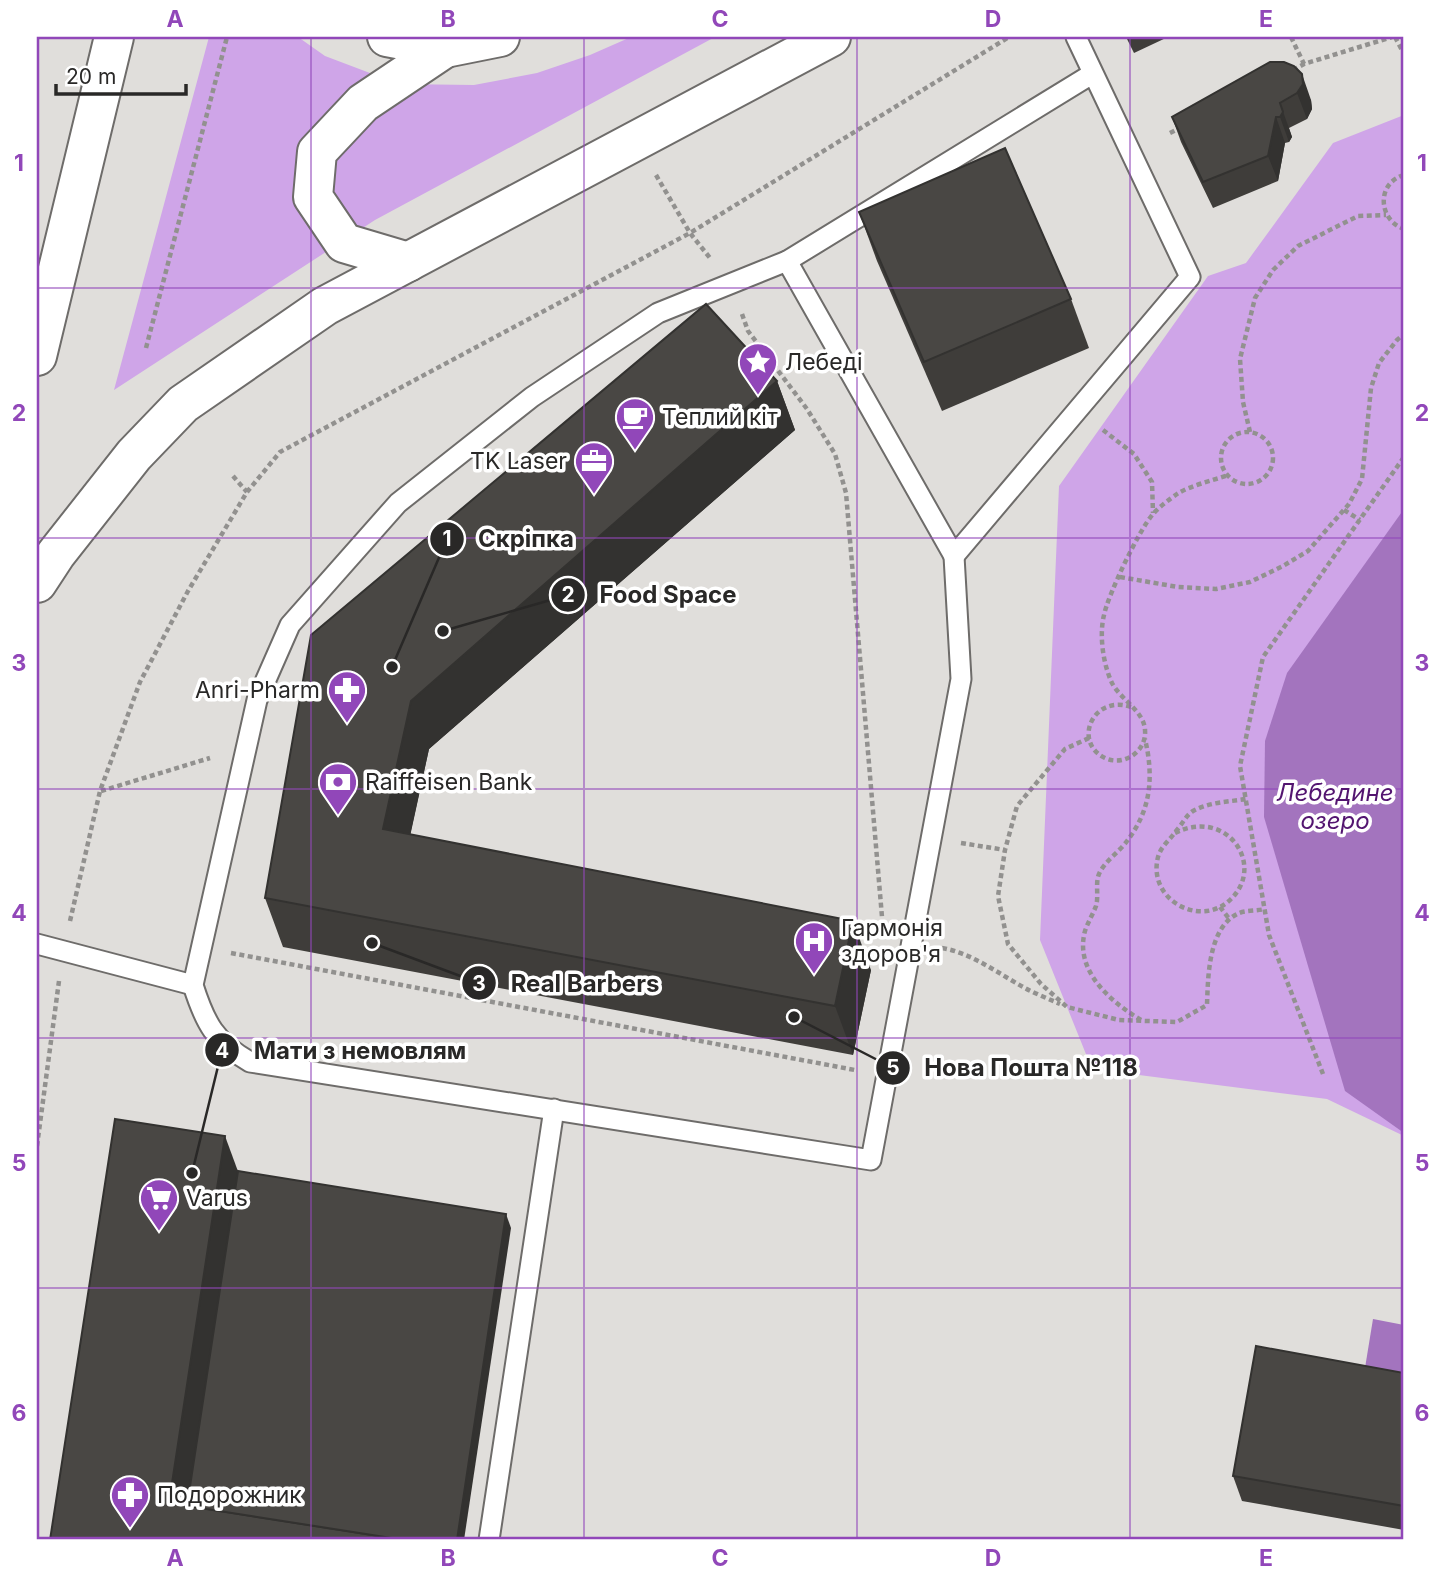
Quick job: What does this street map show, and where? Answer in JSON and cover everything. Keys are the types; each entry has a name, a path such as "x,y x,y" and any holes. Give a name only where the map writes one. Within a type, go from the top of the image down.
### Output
{"street":[{"path":"37,356 114,37"},
{"path":"387,37 445,48 500,37"},
{"path":"37,583 56,554 134,455 183,404 326,306 831,37"},
{"path":"408,262 344,243 313,197 317,152 363,103 445,48"}],"lane":[{"path":"954,556 1190,277 1076,37"},
{"path":"787,261 954,556 961,679 871,1160 250,1062 234,1053 218,1038 202,1016 193,985 257,700 290,625 398,503 532,397 658,313 787,261 1092,74"},
{"path":"37,944 193,985"},
{"path":"489,1540 554,1109"}],"path":[{"path":"146,348 227,37"},
{"path":"37,1146 63,951 100,791 140,682 188,590 247,492 280,452 690,233 1009,37"},
{"path":"1291,37 1304,64"},
{"path":"1292,70 1393,37 1404,54"},
{"path":"1170,133 1181,127"},
{"path":"655,174 690,233"},
{"path":"1403,230 1386,215 1383,206 1385,189 1391,181 1404,175"},
{"path":"1250,432 1243,402 1240,359 1255,298 1273,270 1297,246 1358,216 1386,215"},
{"path":"748,331 807,409 835,454 846,493 882,918"},
{"path":"1120,577 1178,587 1216,589 1250,582 1308,551 1344,510 1362,479 1371,387 1379,363 1404,334"},
{"path":"1078,410 1134,454 1152,482 1153,514"},
{"path":"1250,432 1265,439 1273,454 1270,470 1265,477 1250,484 1242,484 1228,475 1223,467 1222,450 1233,435 1250,432"},
{"path":"1323,1074 1269,934 1240,766 1263,657 1404,457"},
{"path":"1142,1021 1118,1006 1096,984 1085,959 1084,933 1097,904 1099,873 1129,840 1148,802 1151,765 1143,720 1112,683 1102,647 1104,615 1120,577 1153,514 1179,493 1228,475"},
{"path":"233,476 247,492"},
{"path":"1344,510 1360,520"},
{"path":"1131,707 1113,704 1097,712 1091,720 1089,738 1099,754 1116,761 1134,754 1141,748 1145,738"},
{"path":"1068,1007 1041,984 1008,944 998,896 1004,850 1017,806 1065,749 1089,738"},
{"path":"100,791 247,747"},
{"path":"1175,833 1188,827 1203,825 1217,828 1230,837 1239,849 1243,862 1240,888 1220,907 1208,912 1194,911 1169,899 1161,887 1157,873 1158,858 1164,844 1191,812 1212,803 1246,800"},
{"path":"932,838 1004,850"},
{"path":"1220,907 1230,920"},
{"path":"911,944 953,950 1027,990 1068,1007 1119,1020 1177,1022 1207,1005 1208,965 1222,928 1238,913 1265,909"},
{"path":"202,948 862,1071"}],"shaded area":[{"path":"209,37 298,37 325,56 399,84 474,85 537,73 590,55 631,37 715,37 375,220 114,390"},
{"path":"1404,115 1404,1136 1327,1099 1092,1069 1040,940 1059,486 1208,276 1246,263 1333,143"}],"water":[{"name":"Лебедине озеро","path":"1404,509 1404,1133 1345,1091 1264,817 1265,741 1287,673"},
{"path":"1373,1319 1404,1325 1404,1381 1364,1374"}],"building":[{"path":"1270,62 1284,62 1294,66 1302,74 1303,84 1297,93 1280,103 1283,112 1280,117 1276,117 1268,156 1203,182 1172,117"},
{"path":"1005,148 1071,299 924,362 859,212"},
{"path":"706,304 777,381 411,701 383,829 853,921 835,1006 265,898 311,635"},
{"path":"115,1119 225,1136 169,1503 404,1540 50,1540"},
{"path":"238,1171 506,1214 457,1540 404,1540 187,1506"},
{"path":"1256,1346 1404,1373 1404,1506 1233,1476"}],"place":[{"name":"Лебеді","path":"758,396"},
{"name":"Теплий кіт","path":"635,451"},
{"name":"TK Laser","path":"594,495"},
{"name":"Food Space","path":"443,631"},
{"name":"Скріпка","path":"392,667"},
{"name":"Anri-Pharm","path":"347,724"},
{"name":"Raiffeisen Bank","path":"338,816"},
{"name":"Real Barbers","path":"372,943"},
{"name":"Гармонія здоров'я","path":"814,975"},
{"name":"Нова Пошта №118","path":"794,1017"},
{"name":"Мати з немовлям","path":"192,1173"},
{"name":"Varus","path":"159,1232"},
{"name":"Подорожник","path":"130,1529"}]}
